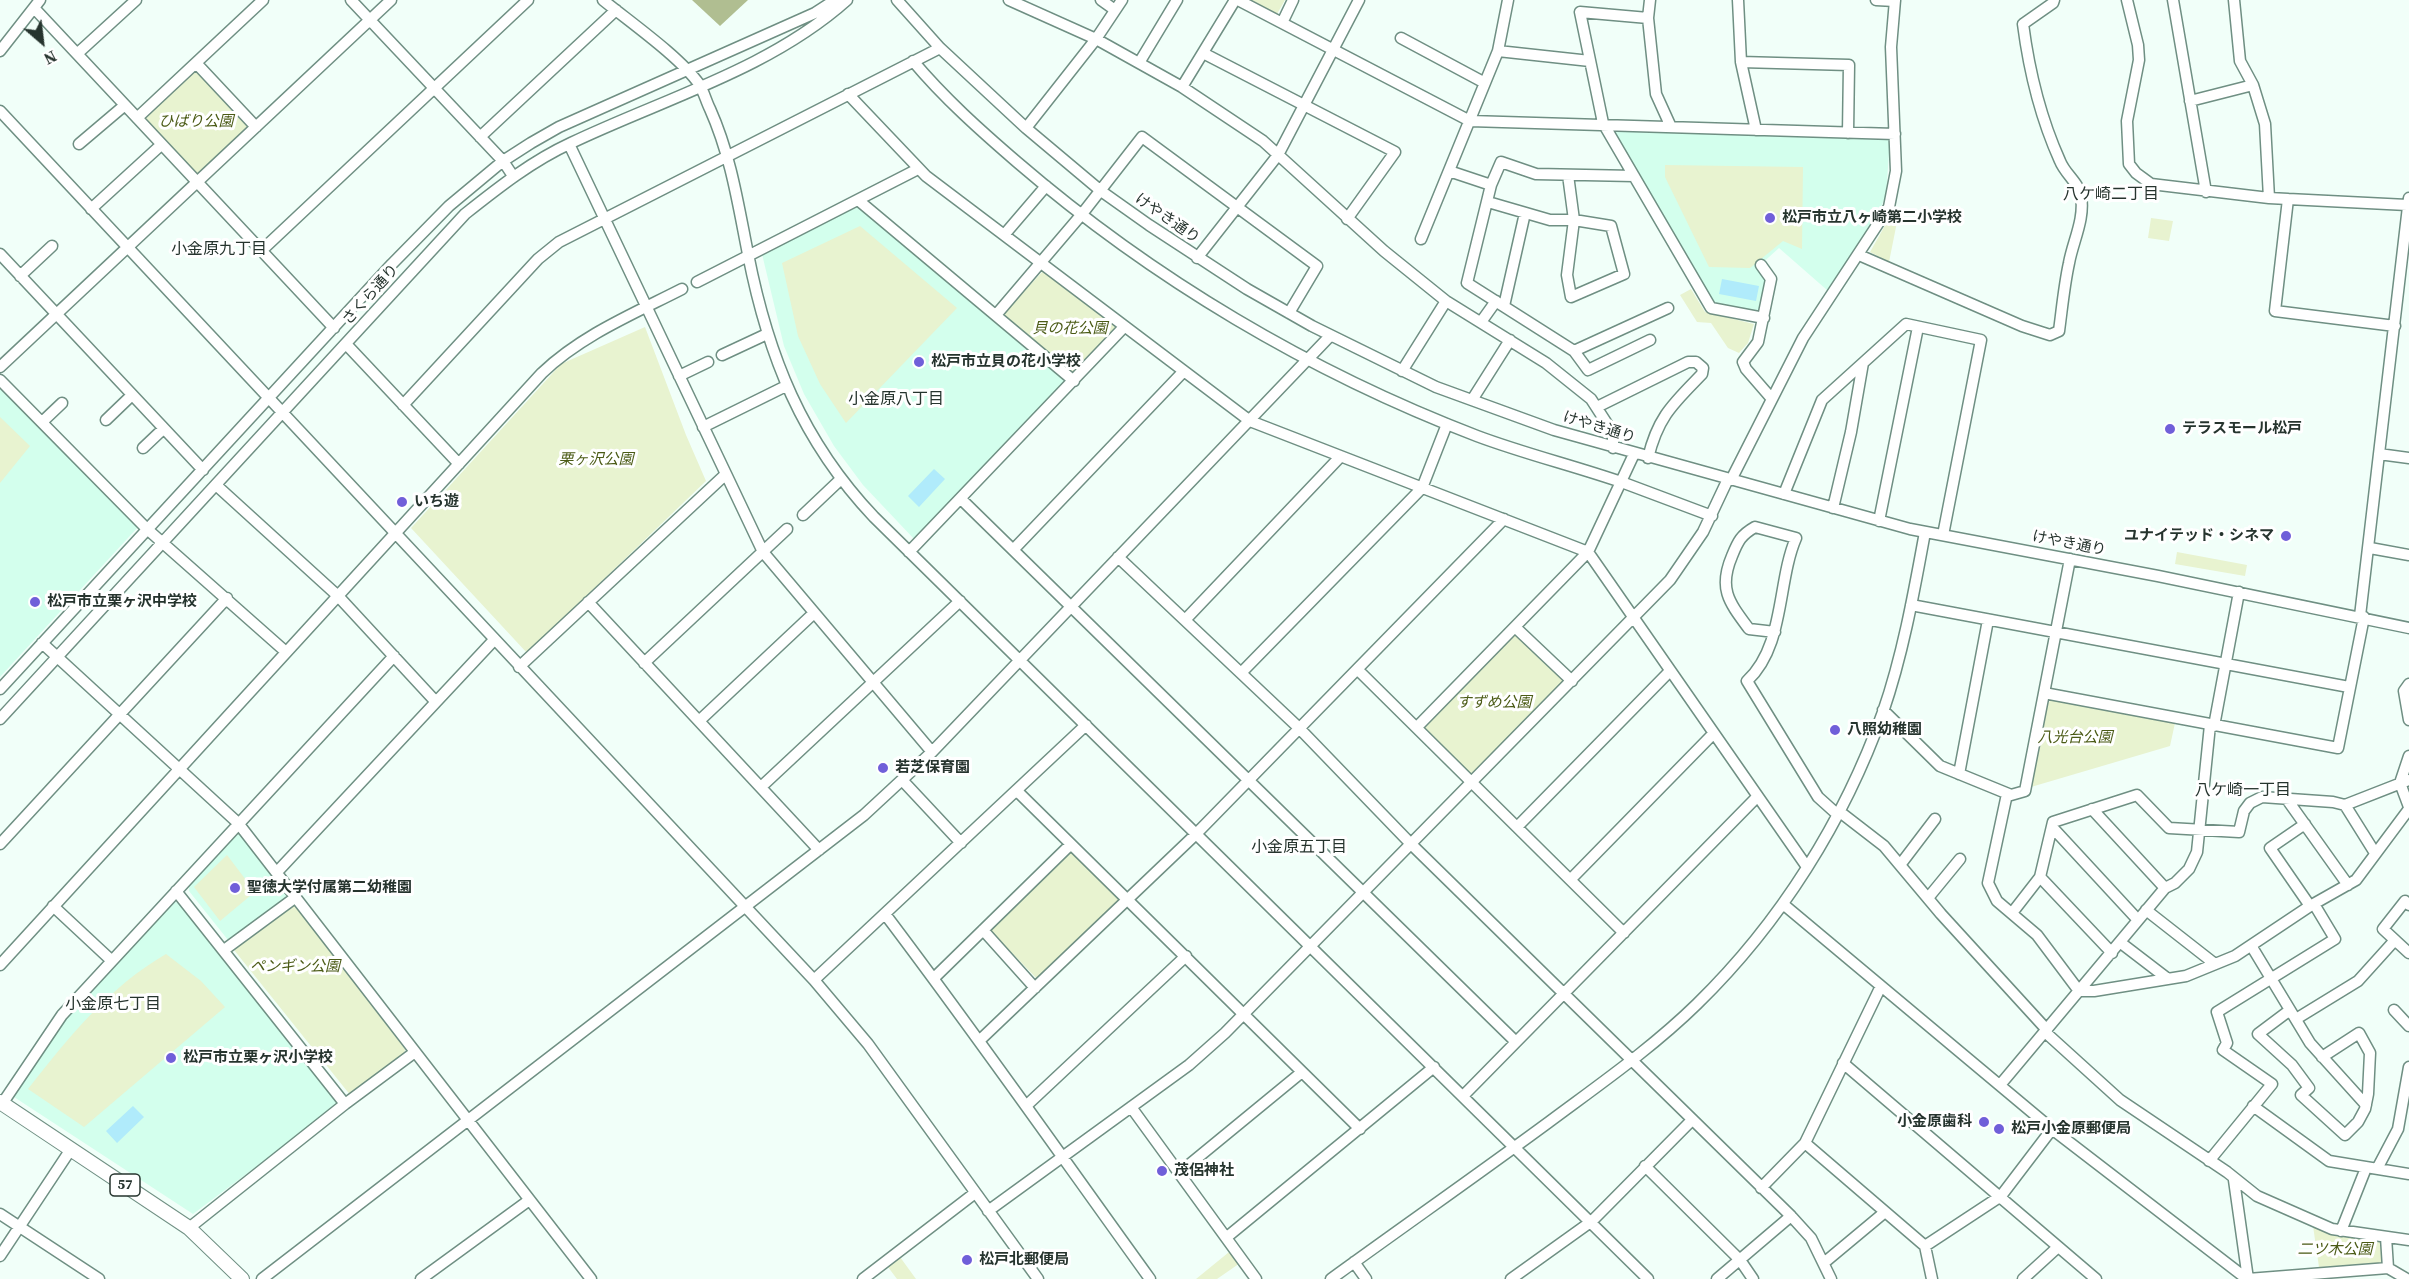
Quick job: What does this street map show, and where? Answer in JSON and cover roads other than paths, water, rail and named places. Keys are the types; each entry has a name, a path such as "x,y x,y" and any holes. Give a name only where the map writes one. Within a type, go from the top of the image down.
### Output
{"main road":[{"name":"57","path":"1,1103 189,1228 242,1279"}],"street":[{"path":"78,53 135,0"},
{"path":"137,118 263,0"},
{"path":"351,0 503,160 513,176"},
{"path":"0,367 391,0"},
{"path":"261,251 528,0"},
{"path":"603,0 687,70 700,86 729,155 748,255 767,334 786,386 816,442 841,479 909,552 1195,835 1516,1146 1648,1279"},
{"name":"さくら通り","path":"0,689 448,206 503,160 559,127 815,13 835,0"},
{"name":"さくら通り","path":"0,719 465,214 513,176 569,144 792,42 847,0"},
{"name":"けやき通り","path":"897,0 940,48 1026,128 1101,191 1197,258 1330,336 1402,371 1554,430 1879,521 1943,536 2239,592 2409,628"},
{"path":"1009,0 1096,39 1182,87 1263,141 1347,219 1446,301 1561,374 1597,407 1613,433 1614,448"},
{"path":"1026,128 1096,39 1119,5 1101,0"},
{"path":"1139,63 1178,0"},
{"path":"1182,87 1237,0 1470,121 1603,123 1894,134"},
{"path":"1282,23 1293,0"},
{"path":"1197,258 1278,155 1335,50 1359,0"},
{"path":"1650,0 1648,18 1656,94 1671,127"},
{"path":"1738,0 1741,62 1756,130"},
{"path":"988,1211 1207,1050 1473,783 1634,618 1677,570 1712,516 1803,338 1889,207 1896,171 1891,32 1895,1 1876,0"},
{"path":"1859,255 2022,326 2050,335 2059,331 2069,261 2080,220 2082,198 2077,186 2059,161 2046,123 2027,54 2023,24 2054,0"},
{"path":"2044,693 2338,748 2362,617 2408,201 2288,199 2206,192 2151,184 2136,174 2129,164 2127,121 2139,60 2127,0"},
{"path":"2173,0 2206,192"},
{"path":"2234,0 2240,61 2253,85 2265,123 2269,198"},
{"path":"1421,239 1498,51 1505,1"},
{"path":"0,51 37,4 161,145 334,328"},
{"path":"480,137 616,10"},
{"path":"1648,18 1580,12 1603,123 1711,308 1764,318"},
{"path":"1401,38 1485,83"},
{"path":"403,405 537,258 559,242 940,48"},
{"path":"1498,51 1590,61"},
{"path":"1203,53 1395,152 1347,219"},
{"path":"913,62 966,116 1046,186 1082,214 1176,281 1308,359 1358,385 1447,424 1548,461 1622,483 1712,516"},
{"path":"1741,62 1849,65 1848,133"},
{"path":"196,63 256,127"},
{"path":"2190,101 2253,85"},
{"path":"848,94 918,169 1250,421 1588,552 1756,798 1807,867"},
{"path":"79,144 125,105"},
{"path":"0,111 281,414 814,980 868,1044 1038,1279"},
{"path":"996,315 1101,191 1142,137 1317,266 1289,313"},
{"path":"569,144 763,552 932,752"},
{"path":"91,209 161,145"},
{"path":"1634,176 1536,174 1501,162 1491,185 1467,283 1574,351 1588,370 1650,340"},
{"path":"697,282 918,169"},
{"path":"1449,171 1491,185"},
{"path":"1488,202 1550,220 1574,220 1611,226 1624,274 1571,297 1567,275 1574,220 1568,176"},
{"path":"1004,235 1046,186"},
{"path":"2288,199 2275,311 2395,326"},
{"path":"858,200 1074,381"},
{"path":"1481,322 1500,304 1524,213"},
{"path":"20,276 52,246"},
{"path":"0,254 202,470"},
{"path":"1761,265 1771,279 1764,318 1758,342 1743,362 1746,369 1772,399"},
{"path":"0,965 542,373 592,334 682,289"},
{"path":"1402,371 1446,301"},
{"path":"1574,351 1668,308"},
{"path":"1784,494 1822,400 1906,324 1980,340 1943,536"},
{"path":"909,552 1124,327"},
{"path":"1879,521 1918,327"},
{"path":"722,355 767,334"},
{"path":"262,1279 745,908 903,781 1330,336"},
{"path":"1472,400 1510,340"},
{"path":"346,344 459,464"},
{"path":"679,376 708,362"},
{"path":"1597,407 1688,362 1696,362 1703,368 1702,374 1664,414 1656,427 1648,458"},
{"path":"1833,508 1851,432 1863,363"},
{"path":"1013,550 1183,372"},
{"path":"0,380 147,529 286,652"},
{"path":"703,427 786,386"},
{"path":"106,420 132,395"},
{"path":"42,422 62,403"},
{"path":"1241,673 1422,488 1447,424"},
{"path":"142,448 164,429"},
{"path":"1417,727 1588,552 1634,454"},
{"path":"2379,454 2409,458"},
{"path":"1185,620 1340,457"},
{"path":"519,667 726,474"},
{"path":"803,514 841,479"},
{"path":"216,485 338,596 436,702"},
{"path":"961,500 1516,1042"},
{"path":"980,1040 1195,835 1504,519"},
{"path":"1775,633 1749,629 1727,596 1725,574 1741,535 1755,527 1796,538 1786,560 1775,633 1756,673 1747,681 1818,797 1884,846 2046,1031 2120,1100 2256,1196 2341,1231 2409,1240"},
{"path":"644,663 787,529"},
{"path":"1331,1279 1632,1061 1710,991 1783,904 1839,813 1883,710 1911,605 1925,532"},
{"path":"2370,549 2409,555"},
{"path":"1118,557 1298,728 1411,844 1791,1216 1811,1238 1825,1262 1831,1279"},
{"path":"1883,710 1940,766 2007,794 2025,791 2070,559"},
{"path":"2000,1084 2165,888 2175,883 2189,869 2197,852 2212,725 2239,592"},
{"path":"0,844 226,598"},
{"path":"588,602 819,850"},
{"path":"761,787 960,602"},
{"path":"1911,605 2349,687"},
{"path":"699,721 814,613"},
{"path":"1959,774 1988,620"},
{"path":"1515,627 1572,681"},
{"path":"277,873 494,640"},
{"path":"42,643 238,823 528,1201 591,1279"},
{"path":"1,1103 62,1015 394,656"},
{"path":"1358,670 1624,933"},
{"path":"1517,827 1670,671"},
{"path":"2409,684 2404,691 2409,720"},
{"path":"814,980 1086,725"},
{"path":"1571,879 1713,734"},
{"path":"2079,991 2094,991 2186,976 2252,946 2312,905 2348,885 2355,880 2409,808 2404,781 2409,756"},
{"path":"903,781 961,843"},
{"path":"2012,913 2040,877 2053,822 2137,795 2165,825 2199,831 2239,832 2244,812 2250,802 2262,797 2333,802 2345,805 2404,781"},
{"path":"1017,791 1125,900 1186,956 1360,1129"},
{"path":"2007,794 1988,883 1997,901 2037,935 2079,991"},
{"path":"1464,1096 1756,798"},
{"path":"2286,798 2348,885"},
{"path":"2345,805 2375,853"},
{"path":"2092,809 2165,888"},
{"path":"1900,865 1935,819"},
{"path":"2209,1161 2272,1084 2223,1050 2227,1043 2217,1012 2335,939 2270,848 2305,824"},
{"path":"2052,827 2138,920"},
{"path":"934,978 1070,845"},
{"path":"1928,898 1960,859"},
{"path":"2040,877 2112,953"},
{"path":"177,891 345,1104"},
{"path":"224,950 296,897"},
{"path":"2409,905 2405,901 2383,929 2409,953"},
{"path":"1783,904 2052,1129 2246,1279 2388,1268 2407,1279"},
{"path":"53,906 112,960"},
{"path":"2146,910 2215,964"},
{"path":"885,914 980,1040 1027,1105 1061,1158 1150,1279"},
{"path":"983,930 1035,988"},
{"path":"2322,1057 2359,1032 2370,1053 2366,1105 2358,1122 2345,1135 2301,1095 2308,1088 2292,1065 2258,1034 2358,981 2395,940"},
{"path":"2121,943 2168,979"},
{"path":"2252,946 2310,1043 2366,1105"},
{"path":"1027,1105 1186,956"},
{"path":"1761,1188 1804,1143 1881,986"},
{"path":"2394,1010 2408,1023"},
{"path":"189,1228 345,1104 415,1052"},
{"path":"1843,1063 2096,1279"},
{"path":"1227,1237 1434,1067"},
{"path":"2378,1167 2403,1131 2409,1067"},
{"path":"1179,1173 1302,1072"},
{"path":"2253,1106 2301,1139 2320,1156 2341,1164 2366,1168 2378,1167 2409,1174"},
{"path":"1131,1107 1256,1279"},
{"path":"1511,1279 1592,1221 1692,1120"},
{"path":"1925,1246 2001,1196 2052,1129"},
{"path":"1804,1143 1925,1246 1932,1279"},
{"path":"0,1256 71,1149"},
{"path":"1645,1166 1740,1260 1753,1279"},
{"path":"2341,1231 2366,1168"},
{"path":"2234,1179 2246,1279"},
{"path":"863,1279 975,1193"},
{"path":"421,1279 528,1201"},
{"path":"1825,1262 1885,1212"},
{"path":"0,1214 93,1278"},
{"path":"1717,1279 1791,1216"},
{"path":"2386,1237 2388,1268"},
{"path":"2023,1279 2058,1247"},
{"path":"1354,1262 1366,1279"}],"water":[{"path":"1722,279 1759,286 1756,301 1719,294"},
{"path":"934,469 945,479 919,507 908,496"},
{"path":"133,1106 144,1117 117,1143 106,1131"}],"place":[{"name":"松戸市立八ヶ崎第二小学校","path":"1770,218"},
{"name":"松戸市立貝の花小学校","path":"919,362"},
{"name":"テラスモール松戸","path":"2170,429"},
{"name":"いち遊","path":"402,502"},
{"name":"ユナイテッド・シネマ","path":"2286,536"},
{"name":"松戸市立栗ヶ沢中学校","path":"35,602"},
{"name":"八照幼稚園","path":"1835,730"},
{"name":"若芝保育園","path":"883,768"},
{"name":"聖徳大学付属第二幼稚園","path":"235,888"},
{"name":"松戸市立栗ヶ沢小学校","path":"171,1058"},
{"name":"小金原歯科","path":"1984,1122"},
{"name":"松戸小金原郵便局","path":"1999,1129"},
{"name":"茂侶神社","path":"1162,1171"},
{"name":"松戸北郵便局","path":"967,1260"}],"district":[{"name":"八ケ崎二丁目","path":"2111,195"},
{"name":"小金原九丁目","path":"219,250"},
{"name":"小金原八丁目","path":"896,400"},
{"name":"八ケ崎一丁目","path":"2243,791"},
{"name":"小金原五丁目","path":"1299,848"},
{"name":"小金原七丁目","path":"113,1005"}],"park label":[{"name":"ひばり公園","path":"196,122"},
{"name":"貝の花公園","path":"1070,329"},
{"name":"栗ヶ沢公園","path":"596,460"},
{"name":"すずめ公園","path":"1494,703"},
{"name":"八光台公園","path":"2075,738"},
{"name":"ペンギン公園","path":"295,967"},
{"name":"二ツ木公園","path":"2335,1250"}]}
